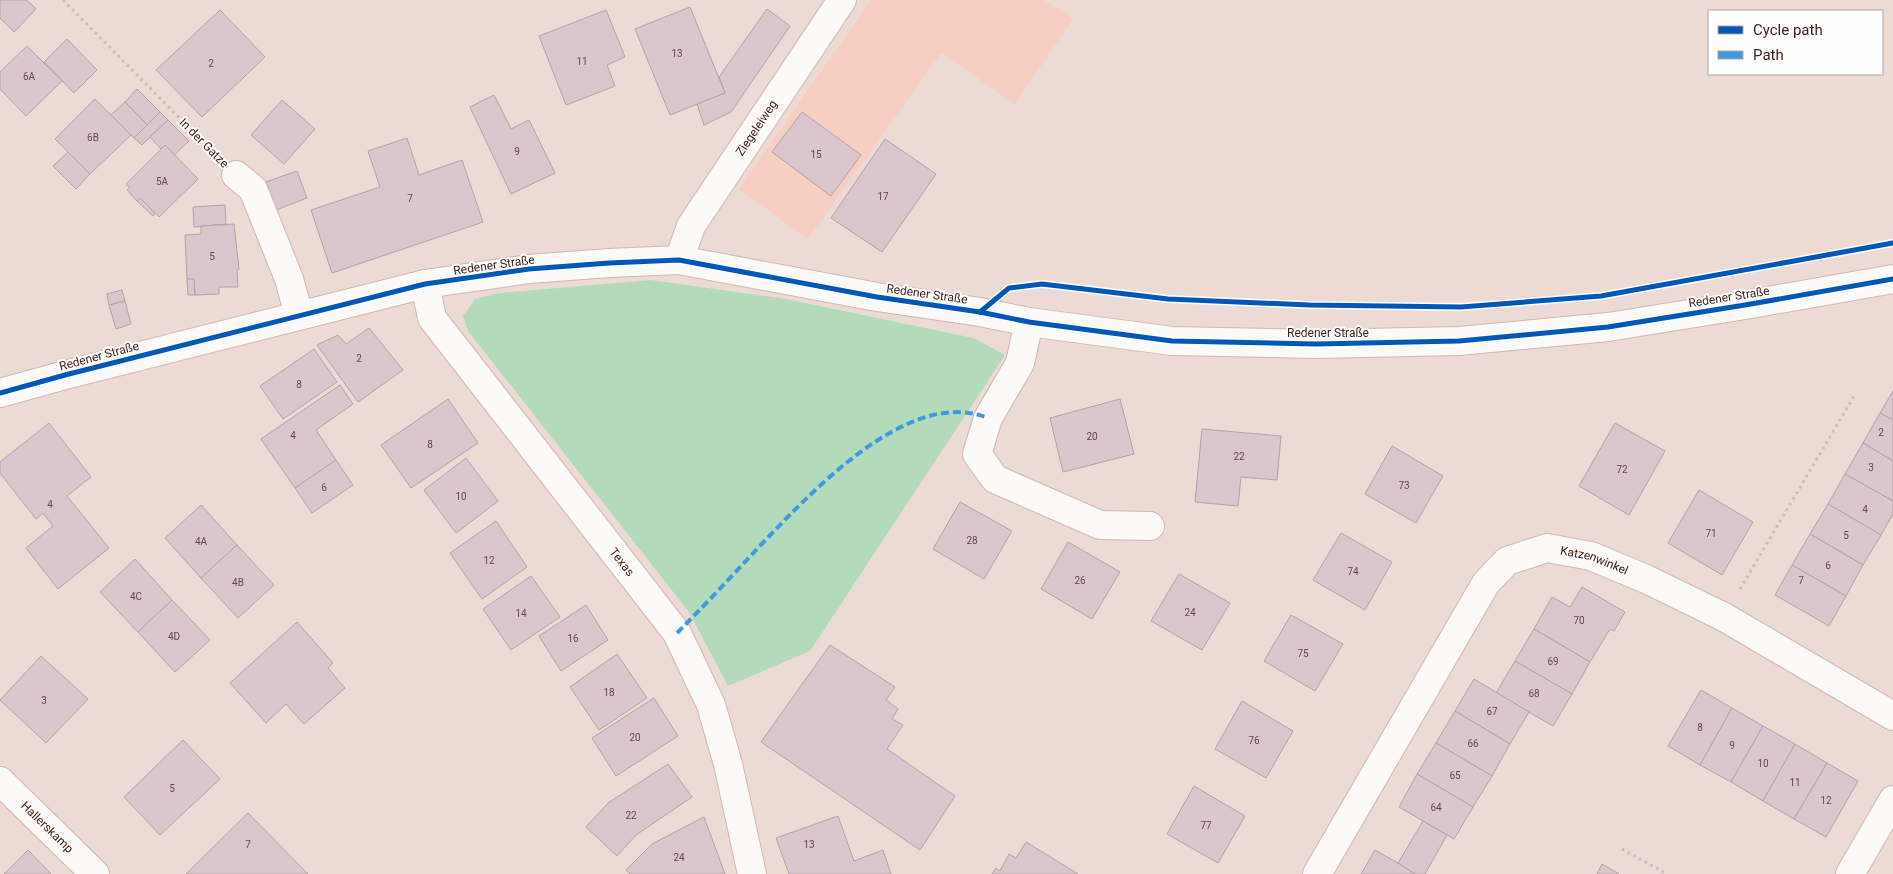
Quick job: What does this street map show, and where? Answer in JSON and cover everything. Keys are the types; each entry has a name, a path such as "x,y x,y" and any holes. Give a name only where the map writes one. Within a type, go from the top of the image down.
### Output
{"street":[{"name":"Ziegeleiweg","path":"679,260 691,226 842,0"},
{"name":"In der Gatze","path":"236,175 252,189 289,279 299,315"},
{"name":"Redener Straße","path":"0,393 425,284 529,269 679,260 877,297 980,312 1029,322 1172,341 1316,344 1459,341 1608,327 1893,279"},
{"name":"Texas","path":"425,284 432,318 678,633 712,705 728,764 752,874"},
{"path":"1029,322 1020,363 988,418 977,454 995,479 1100,525 1150,526"},
{"name":"Katzenwinkel","path":"1317,874 1486,583 1507,561 1547,548 1591,556 1646,579 1724,617 1893,716"},
{"name":"Hallerskamp","path":"0,780 95,874"},
{"path":"1850,874 1893,800"}],"path":[{"path":"1724,617 1854,396"},
{"path":"1622,849 1666,874"}],"shaded area":[{"path":"871,0 1044,0 1073,19 1015,104 941,53 808,239 739,189"}],"green space":[{"path":"651,280 786,299 973,338 1005,355 810,651 728,686 689,612 468,331 463,316 475,299 499,293"}],"building":[{"path":"0,0 27,0 36,9 14,32 0,18"},
{"path":"690,7 725,93 670,115 635,29"},
{"path":"767,9 790,26 731,112 704,125 697,104 725,93 719,77"},
{"path":"220,10 265,57 202,117 156,70"},
{"path":"606,10 625,57 607,65 615,86 566,105 539,36"},
{"path":"67,39 97,70 74,93 44,62"},
{"path":"27,46 62,81 26,116 0,89 0,72"},
{"path":"137,89 160,112 147,125 125,102"},
{"path":"494,95 511,129 529,120 555,173 511,194 470,107"},
{"path":"95,99 131,135 90,174 55,139"},
{"path":"282,100 315,129 284,164 251,135"},
{"path":"125,102 147,125 134,138 111,115"},
{"path":"160,112 168,120 142,145 134,138"},
{"path":"802,112 861,155 831,196 772,152"},
{"path":"168,120 189,141 174,155 165,145 161,149 150,137"},
{"path":"407,138 419,175 462,160 483,222 332,273 311,210 380,187 368,151"},
{"path":"885,139 936,174 882,252 831,218"},
{"path":"165,145 198,179 159,217 140,198 137,201 127,190 130,187 126,184"},
{"path":"68,152 90,174 76,189 53,166"},
{"path":"297,171 307,198 276,210 266,182"},
{"path":"140,198 155,213 153,216 137,201"},
{"path":"225,205 226,224 194,227 193,207"},
{"path":"234,224 239,269 237,270 238,287 219,287 219,294 195,295 194,279 187,279 185,235 201,234 201,226"},
{"path":"187,279 194,279 195,295 188,295"},
{"path":"122,290 125,301 109,305 107,294"},
{"path":"125,301 131,324 116,329 109,305"},
{"path":"369,328 403,370 358,402 317,345 338,335 346,344"},
{"path":"314,349 337,382 283,419 260,386"},
{"path":"340,385 353,404 316,430 336,460 295,488 261,439"},
{"path":"1893,391 1893,420 1880,413"},
{"path":"448,399 478,443 411,488 381,445"},
{"path":"1120,399 1134,454 1063,472 1050,418"},
{"path":"1880,413 1893,420 1893,461 1863,443"},
{"path":"49,423 91,477 67,496 109,548 58,589 26,548 53,526 43,513 36,519 0,473 0,462"},
{"path":"1615,423 1665,451 1629,515 1579,486"},
{"path":"1202,429 1281,436 1277,480 1241,477 1238,506 1195,502"},
{"path":"1863,443 1893,461 1893,501 1845,474"},
{"path":"1392,446 1443,476 1416,523 1365,494"},
{"path":"466,458 498,501 456,533 424,490"},
{"path":"336,460 353,485 312,513 295,488"},
{"path":"1845,474 1893,501 1893,514 1881,535 1828,504"},
{"path":"1699,490 1753,522 1722,575 1668,543"},
{"path":"960,502 1012,531 984,579 933,549"},
{"path":"1828,504 1881,535 1863,565 1810,534"},
{"path":"201,505 237,545 201,578 165,538"},
{"path":"496,521 527,567 482,599 450,553"},
{"path":"1341,533 1392,562 1365,610 1313,580"},
{"path":"1810,534 1863,565 1846,596 1792,565"},
{"path":"1068,542 1120,572 1092,619 1041,589"},
{"path":"237,545 274,585 238,618 201,578"},
{"path":"135,559 172,600 138,632 100,592"},
{"path":"1792,565 1846,596 1829,626 1775,595"},
{"path":"1179,574 1230,603 1202,650 1151,621"},
{"path":"531,576 560,617 511,650 483,609"},
{"path":"1582,587 1625,612 1614,631 1610,629 1590,662 1534,629 1552,597 1570,607"},
{"path":"172,600 210,640 175,672 138,632"},
{"path":"586,605 608,640 561,671 539,636"},
{"path":"1291,615 1343,644 1315,691 1264,661"},
{"path":"297,622 333,663 328,668 345,688 304,724 286,704 266,723 230,683"},
{"path":"1534,629 1590,662 1572,694 1515,661"},
{"path":"830,645 895,687 886,700 898,709 892,719 903,725 887,749 955,796 920,850 761,742"},
{"path":"617,654 647,698 599,730 570,687"},
{"path":"41,656 88,699 46,743 0,700"},
{"path":"1515,661 1572,694 1553,726 1496,693"},
{"path":"1474,679 1529,712 1510,744 1455,711"},
{"path":"1701,690 1732,708 1700,765 1668,746"},
{"path":"654,698 678,736 616,776 592,738"},
{"path":"1242,701 1293,731 1266,778 1215,749"},
{"path":"1732,708 1763,726 1731,782 1700,765"},
{"path":"1455,711 1510,744 1492,776 1436,743"},
{"path":"1763,726 1795,744 1763,801 1731,782"},
{"path":"183,740 220,779 160,835 124,797"},
{"path":"1436,743 1492,776 1473,807 1417,774"},
{"path":"1795,744 1827,763 1794,819 1763,801"},
{"path":"1827,763 1858,781 1826,837 1794,819"},
{"path":"668,764 692,797 636,835 617,856 586,827 608,803"},
{"path":"1417,774 1473,807 1454,839 1399,807"},
{"path":"1194,786 1245,816 1218,863 1167,834"},
{"path":"248,813 308,874 186,874"},
{"path":"838,816 854,861 883,850 891,874 789,874 776,838"},
{"path":"704,817 725,874 630,874 626,870 652,844"},
{"path":"1423,821 1447,835 1425,874 1415,874 1398,863"},
{"path":"1026,842 1078,874 992,874 996,868 1000,871 1009,854 1016,858"},
{"path":"28,850 51,874 4,874"},
{"path":"1375,850 1398,863 1415,874 1361,874"},
{"path":"1602,864 1619,874 1597,874"}],"marked path":[{"path":"677,633 802,503 860,452 892,432 925,417 957,412 988,418"}],"cycle path":[{"path":"980,312 1009,288 1042,284 1168,299 1309,305 1461,307 1601,296 1893,243"},
{"path":"0,393 425,284 529,269 609,263 679,260 877,297 980,312 1029,322 1172,341 1316,344 1459,341 1608,327 1893,279"}]}
